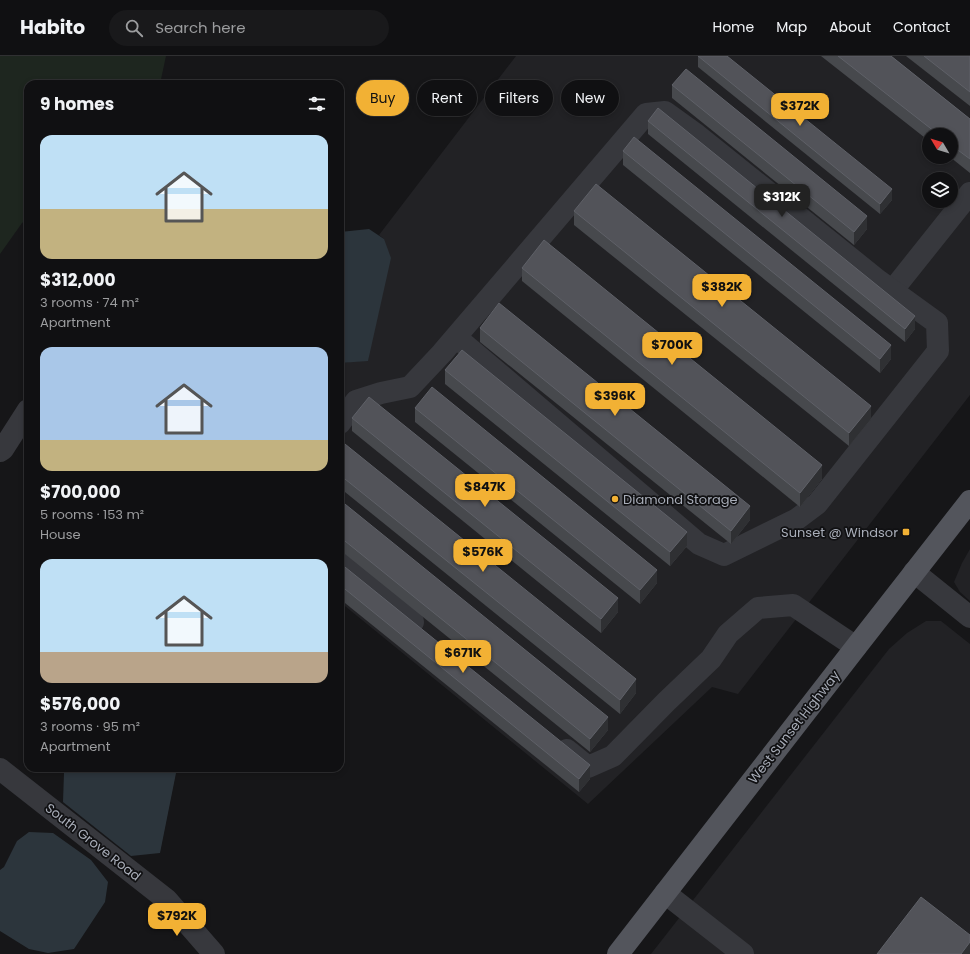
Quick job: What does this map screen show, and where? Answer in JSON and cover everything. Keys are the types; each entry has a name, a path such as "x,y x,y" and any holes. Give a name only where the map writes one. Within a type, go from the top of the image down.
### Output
{"main road":[{"name":"West Sunset Highway","path":"618,954 970,501"}],"street":[{"path":"344,418 356,401 380,393 410,387 456,337 646,114 664,112 697,135 892,291 937,323 938,351 817,504 797,519 724,556 699,544 456,337"},
{"path":"892,291 970,192"},
{"path":"0,451 3,449 24,416"},
{"path":"344,565 430,637"},
{"path":"914,572 970,617"},
{"path":"552,737 588,767 613,756 666,702 712,659 728,634 758,608 793,605 856,647"},
{"name":"South Grove Road","path":"0,769 167,900 214,954"},
{"path":"665,893 743,954"}],"shaded area":[{"path":"0,56 166,56 161,80 24,80 24,221 0,254"},
{"name":"Diamond Storage","path":"516,56 970,56 970,395 738,694 712,687 588,804 344,605 344,363 368,360 384,239 379,235 470,116 477,116 477,107 485,97 485,116 553,116 553,80 498,80"},
{"path":"369,229 384,239 391,258 368,361 344,363 344,232"},
{"path":"970,549 970,601 960,592 954,582"},
{"path":"926,621 941,621 970,644 970,954 651,954 889,649 907,633"},
{"path":"176,772 160,853 131,856 63,802 64,773"},
{"path":"29,832 53,833 91,860 108,882 105,902 74,949 48,953 29,949 0,931 0,870 4,867 17,841"}],"building":[{"path":"698,56 727,56 892,189 880,204"},
{"path":"838,56 891,56 970,119 970,159 958,150 958,128 930,128"},
{"path":"924,56 970,56 970,92"},
{"path":"686,69 867,216 854,232 672,85"},
{"path":"658,108 915,316 905,329 648,121"},
{"path":"634,137 891,345 880,359 623,151"},
{"path":"596,184 871,406 849,433 574,211"},
{"path":"544,240 822,465 800,493 522,268"},
{"path":"499,303 750,506 731,531 480,328"},
{"path":"462,350 687,532 670,552 445,370"},
{"path":"432,387 657,570 640,590 415,408"},
{"path":"369,397 618,598 601,619 352,418"},
{"path":"344,443 636,679 620,700 344,478"},
{"path":"344,503 608,717 590,739 344,540"},
{"path":"344,566 590,765 579,779 344,588"},
{"path":"921,897 970,935 970,942 961,954 877,954"}],"place":[{"name":"Diamond Storage","path":"615,499"},
{"name":"Sunset @ Windsor","path":"906,532"}]}
